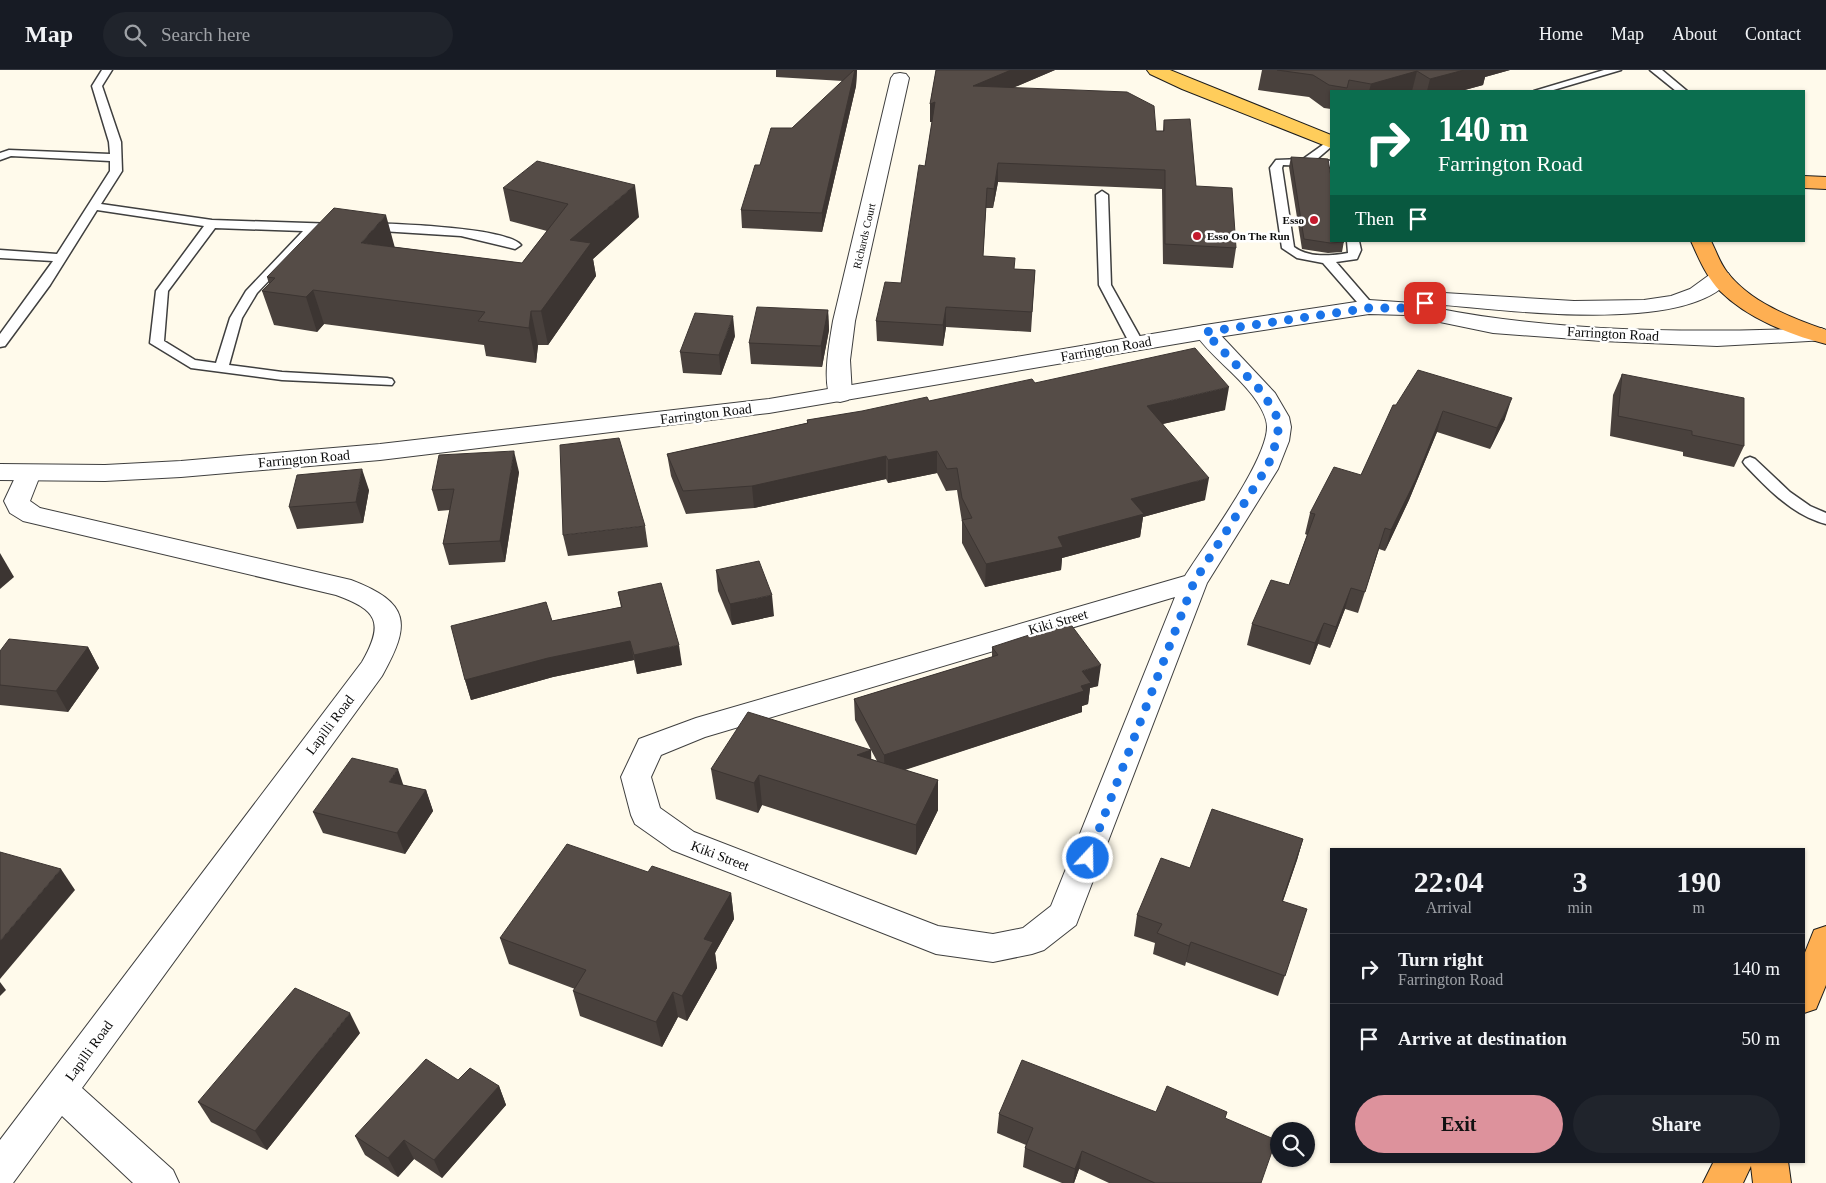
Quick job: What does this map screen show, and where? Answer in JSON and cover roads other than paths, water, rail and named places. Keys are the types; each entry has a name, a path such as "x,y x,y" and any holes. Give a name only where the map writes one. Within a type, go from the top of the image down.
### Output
{"highway":[{"path":"1805,182 1826,183"},
{"path":"1702,242 1720,278 1761,310 1823,336"},
{"path":"1805,995 1826,940"},
{"path":"1722,1183 1734,1163"},
{"path":"1768,1163 1772,1183"}],"main road":[{"path":"1156,70 1287,126 1330,142"},
{"path":"1224,98 1330,124"}],"street":[{"name":"Richards Court","path":"840,395 839,360 844,321 900,78"},
{"name":"Farrington Road","path":"1406,308 1444,299 1606,307 1663,304 1698,294 1720,278"},
{"name":"Farrington Road","path":"0,472 29,474 181,469 380,452 769,406 1205,332 1369,308 1406,308 1493,326 1592,333 1717,339 1823,336"},
{"name":"Kiki Street","path":"1194,582 696,729 649,748 636,777 646,815 683,841 936,940 993,948 1032,940 1064,915 1194,582 1266,469 1277,441 1279,426 1277,417 1263,393 1205,332"},
{"name":"Lapilli Road","path":"0,1170 372,669 388,638 389,626 386,612 377,602 342,586 32,515 19,507 17,501 29,474"},
{"path":"60,1091 160,1183"}],"lane":[{"path":"0,343 44,285 116,171 115,142 96,86 107,70"},
{"path":"1543,90 1616,70"},
{"path":"1655,70 1681,90"},
{"path":"1307,161 1330,143"},
{"path":"0,158 8,153 116,158"},
{"path":"1330,164 1307,161 1280,162 1276,168 1288,248 1294,254 1326,258 1352,256 1355,250 1353,242"},
{"path":"1102,194 1105,285 1137,344"},
{"path":"93,206 212,224 312,228 415,227 485,235 515,245"},
{"path":"212,224 162,291 157,343 191,364 282,376 387,382"},
{"path":"221,368 236,318 252,291 312,228"},
{"path":"0,254 60,258"},
{"path":"1326,258 1369,308"},
{"path":"1750,462 1788,499 1815,516 1826,519"}],"place":[{"name":"Esso","path":"1314,220"},
{"name":"Esso On The Run","path":"1197,236"}]}
